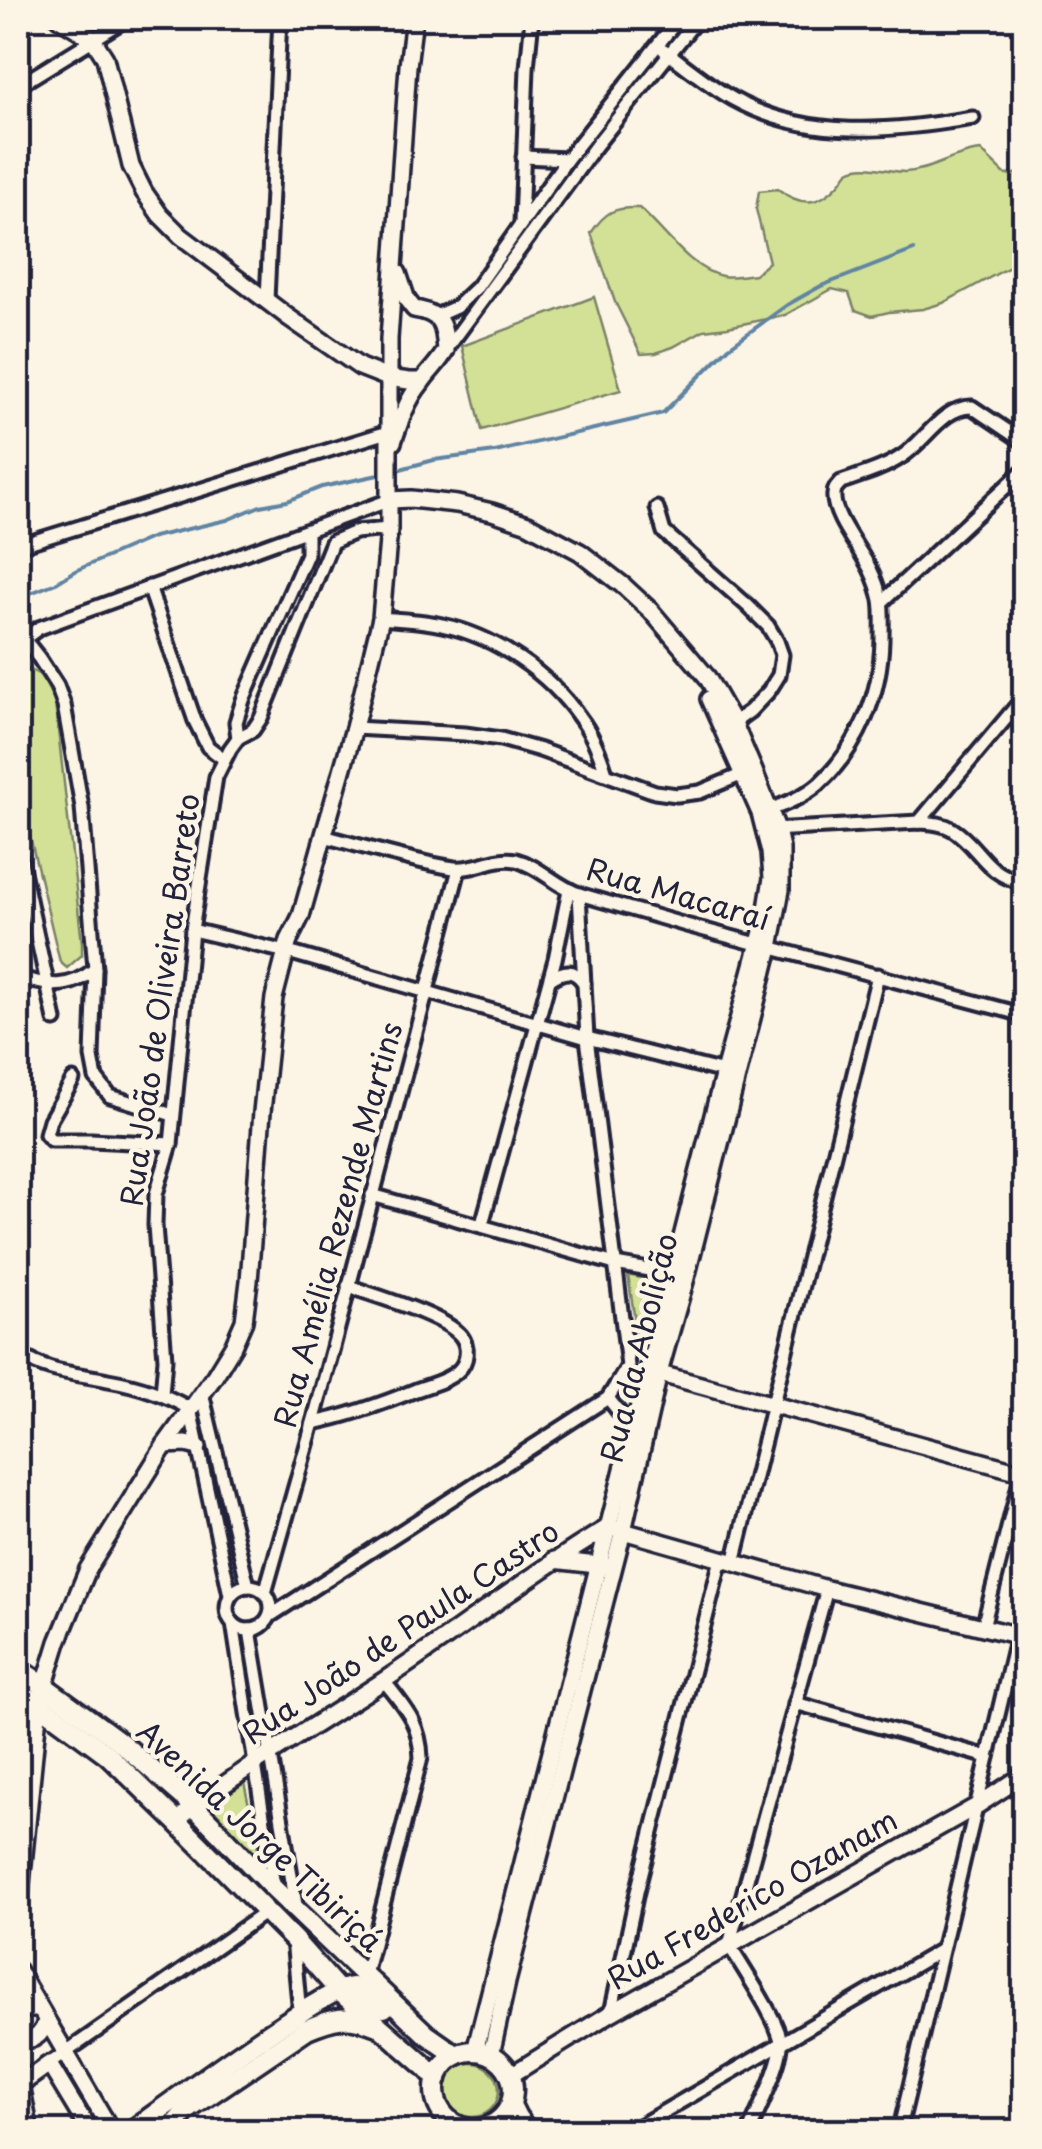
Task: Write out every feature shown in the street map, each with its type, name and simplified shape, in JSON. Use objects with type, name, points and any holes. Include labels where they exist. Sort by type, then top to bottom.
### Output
[{"type":"main road","points":[[59,18],[93,38],[105,58],[130,166],[160,215],[181,236],[316,338],[360,366],[388,378],[422,380]]},
{"type":"main road","points":[[18,1914],[39,1704],[58,1642],[88,1569],[165,1445],[233,1346],[244,1321],[276,986],[290,953],[381,618],[389,529],[390,321],[414,18]]},
{"type":"main road","points":[[395,260],[404,292],[414,309]]},
{"type":"main road","points":[[390,321],[414,309],[436,316],[444,328],[446,350],[406,405],[390,453]]},
{"type":"main road","name":"Rua da Abolição","points":[[390,493],[457,504],[528,524],[557,538],[625,587],[707,676],[781,849],[781,890],[672,1274],[654,1372],[507,1982],[474,2054]]},
{"type":"main road","name":"Rua da Abolição","points":[[729,726],[743,774],[765,812]]},
{"type":"main road","name":"Rua da Abolição","points":[[616,1529],[634,1431],[686,1278],[730,1074]]},
{"type":"main road","points":[[654,1372],[1024,1470]]},
{"type":"main road","points":[[165,1445],[198,1447]]},
{"type":"main road","points":[[616,1529],[826,1588],[1021,1636]]},
{"type":"main road","name":"Rua João de Paula Castro","points":[[176,1821],[554,1560],[616,1529]]},
{"type":"main road","points":[[554,1560],[606,1566]]},
{"type":"main road","name":"Avenida Jorge Tibiriçá","points":[[18,1668],[119,1742],[194,1806],[275,1890],[426,2034],[474,2054]]},
{"type":"main road","name":"Avenida Jorge Tibiriçá","points":[[18,1691],[108,1756],[293,1939],[338,1991],[437,2079]]},
{"type":"main road","name":"Rua Frederico Ozanam","points":[[511,2075],[610,2013],[1024,1775]]},
{"type":"main road","points":[[18,1972],[112,2132]]},
{"type":"main road","points":[[130,2132],[338,1991],[354,1987],[363,1991],[400,2021],[426,2034]]},
{"type":"main road","points":[[18,2012],[24,2009],[43,2015]]},
{"type":"main road","points":[[18,2038],[36,2038],[41,2033],[43,2015]]},
{"type":"main road","points":[[168,2132],[186,2111],[211,2092],[306,2029],[341,2018],[383,2028]]},
{"type":"main road","points":[[474,2054],[502,2062],[511,2075],[511,2105],[496,2124],[486,2130],[447,2125],[437,2102],[437,2079],[448,2061],[474,2054]]},
{"type":"main road","points":[[30,2132],[21,2104],[19,2077],[49,2064],[90,2132]]},
{"type":"main road","points":[[511,2105],[528,2132]]},
{"type":"street","points":[[18,86],[128,18]]},
{"type":"street","points":[[267,300],[280,18]]},
{"type":"street","points":[[522,223],[532,18]]},
{"type":"street","points":[[436,316],[456,307],[477,288],[568,160],[679,18]]},
{"type":"street","points":[[446,350],[598,144],[698,18]]},
{"type":"street","points":[[658,46],[736,101],[812,127],[894,130],[973,118]]},
{"type":"street","points":[[523,157],[568,160]]},
{"type":"street","points":[[765,812],[802,796],[820,783],[847,751],[859,734],[874,697],[882,661],[882,602],[872,573],[837,511],[837,486],[902,457],[954,410],[963,407],[972,407],[1024,442]]},
{"type":"street","points":[[18,546],[388,432]]},
{"type":"street","points":[[882,602],[1024,470]]},
{"type":"street","points":[[173,1115],[110,1096],[96,1078],[92,1057],[95,969],[82,806],[57,686],[40,658],[21,643],[39,628],[339,520],[390,493]]},
{"type":"street","points":[[657,508],[664,532],[768,626],[782,654],[770,691],[729,726]]},
{"type":"street","name":"Rua João de Oliveira Barreto","points":[[162,1394],[164,1359],[156,1194],[172,1144],[192,930],[216,776],[238,738],[253,730],[261,718],[339,520]]},
{"type":"street","points":[[332,542],[356,532],[389,529]]},
{"type":"street","name":"Rua João de Oliveira Barreto","points":[[238,738],[236,722],[244,700],[307,554],[306,532]]},
{"type":"street","points":[[149,587],[195,721],[208,747],[224,759]]},
{"type":"street","points":[[381,618],[446,625],[504,649],[534,670],[580,717],[597,745],[606,773]]},
{"type":"street","points":[[920,822],[1024,697]]},
{"type":"street","points":[[354,728],[465,734],[501,740],[540,750],[655,792],[700,792],[743,774]]},
{"type":"street","points":[[771,830],[939,824],[953,830],[994,871],[1024,883]]},
{"type":"street","name":"Rua Macaraí","points":[[323,836],[459,869],[500,859],[513,860],[574,892],[1024,1016]]},
{"type":"street","points":[[18,848],[55,1020]]},
{"type":"street","name":"Rua Amélia Rezende Martins","points":[[265,1592],[459,869]]},
{"type":"street","points":[[482,1224],[574,892]]},
{"type":"street","points":[[233,1623],[250,1630],[262,1626],[270,1616],[608,1398],[628,1366],[587,1038],[574,892]]},
{"type":"street","points":[[192,930],[290,953],[536,1024],[730,1074]]},
{"type":"street","points":[[18,977],[48,986],[72,983],[95,969]]},
{"type":"street","points":[[549,980],[570,971],[584,983]]},
{"type":"street","points":[[610,2013],[638,1892],[772,1404],[878,976]]},
{"type":"street","points":[[74,1080],[50,1120],[46,1134],[51,1140],[172,1144]]},
{"type":"street","points":[[372,1194],[615,1264],[672,1274]]},
{"type":"street","points":[[312,1423],[366,1410],[442,1380],[460,1370],[466,1361],[467,1348],[460,1334],[436,1319],[348,1286]]},
{"type":"street","points":[[18,1352],[34,1364],[52,1370],[113,1380],[162,1394],[190,1409],[230,1595],[227,1612],[233,1623],[275,1890]]},
{"type":"street","points":[[202,1394],[248,1586]]},
{"type":"street","points":[[608,1398],[634,1431]]},
{"type":"street","points":[[983,1627],[1024,1470]]},
{"type":"street","points":[[230,1595],[254,1586],[265,1592],[271,1604],[270,1616]]},
{"type":"street","points":[[750,2132],[777,2064],[781,2041],[729,1945],[826,1588]]},
{"type":"street","points":[[250,1630],[297,1910]]},
{"type":"street","points":[[899,2132],[974,1807],[1021,1636]]},
{"type":"street","points":[[366,1975],[421,1758],[418,1730],[384,1681]]},
{"type":"street","points":[[795,1704],[988,1757]]},
{"type":"street","points":[[49,2064],[266,1912]]},
{"type":"street","points":[[293,1939],[300,2014]]},
{"type":"street","points":[[628,2132],[941,1950]]},
{"type":"green space","points":[[981,151],[1006,175],[1024,173],[1024,259],[943,303],[923,309],[872,316],[855,310],[849,293],[832,289],[785,315],[704,330],[673,347],[641,354],[615,302],[591,233],[611,212],[639,208],[699,266],[726,277],[755,274],[769,262],[756,209],[759,191],[778,189],[794,199],[810,202],[824,197],[855,168],[915,171]]},
{"type":"green space","points":[[594,297],[621,390],[482,430],[462,346]]},
{"type":"green space","points":[[29,669],[42,676],[55,703],[82,943],[82,955],[67,968],[60,962],[18,786],[18,679]]},
{"type":"green space","points":[[628,1275],[669,1284],[642,1367]]},
{"type":"green space","points":[[244,1782],[262,1866],[203,1805]]},
{"type":"green space","points":[[472,2063],[491,2071],[499,2090],[491,2109],[472,2117],[453,2109],[445,2090],[453,2071]]},
{"type":"waterway","points":[[393,471],[663,413],[729,347],[787,305],[821,286],[914,250]]},
{"type":"waterway","points":[[18,598],[153,537],[227,520],[322,487],[383,474]]}]
